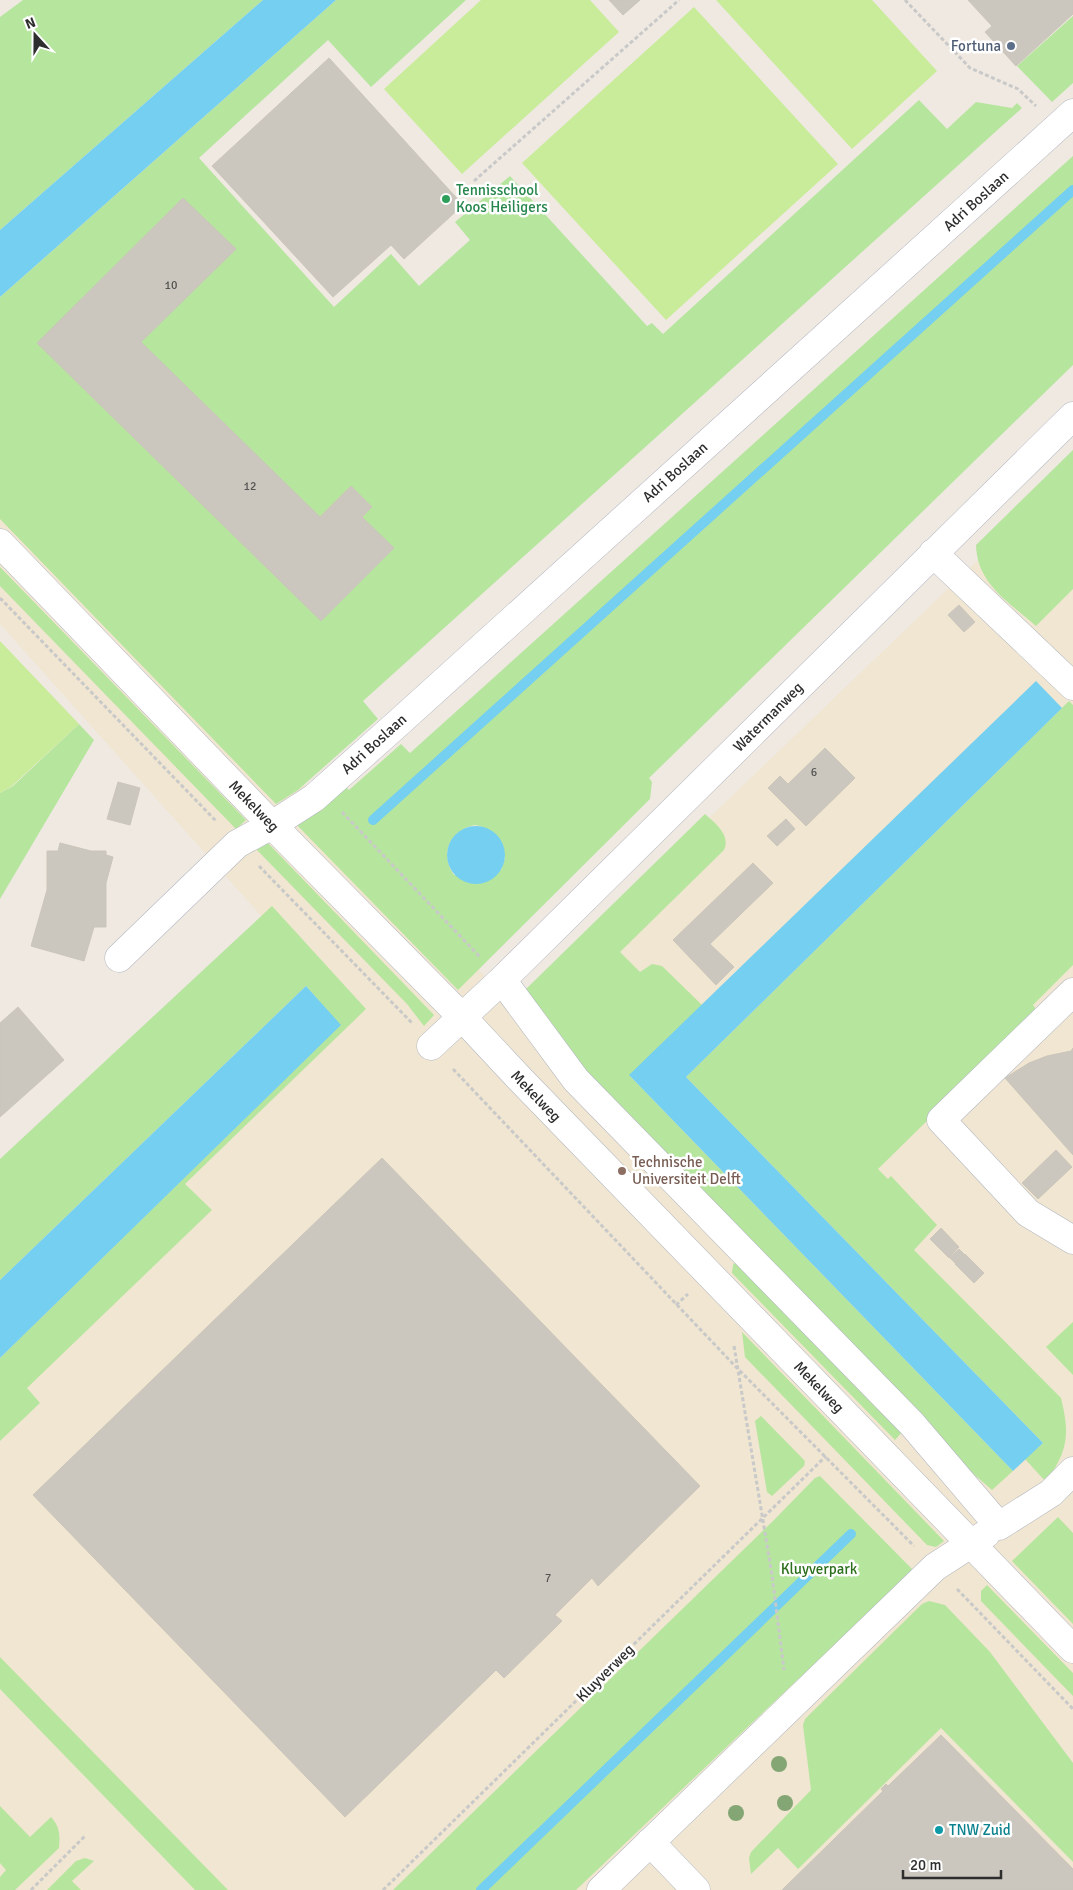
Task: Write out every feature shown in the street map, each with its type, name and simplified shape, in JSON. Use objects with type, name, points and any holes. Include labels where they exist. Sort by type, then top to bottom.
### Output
[{"type":"street","name":"Adri Boslaan","points":[[119,958],[237,844],[272,825],[321,791],[1065,120]]},
{"type":"street","name":"Watermanweg","points":[[431,1046],[502,980],[1073,416]]},
{"type":"street","name":"Mekelweg","points":[[0,543],[272,825],[462,1017],[526,1086],[1073,1649]]},
{"type":"street","points":[[933,553],[1073,686]]},
{"type":"street","points":[[502,980],[576,1080],[912,1424],[999,1526]]},
{"type":"street","points":[[1073,992],[941,1120],[1028,1214],[1073,1240]]},
{"type":"street","points":[[601,1890],[935,1567],[1051,1493],[1073,1471]]},
{"type":"street","points":[[650,1842],[696,1890]]},
{"type":"path","points":[[474,181],[679,0]]},
{"type":"path","points":[[905,0],[970,68],[1018,88],[1065,120]]},
{"type":"path","points":[[321,791],[502,980]]},
{"type":"path","points":[[431,1046],[736,1368],[772,1575],[780,1634]]},
{"type":"path","name":"Kluyverweg","points":[[384,1890],[826,1456],[736,1368]]},
{"type":"path","points":[[31,1890],[85,1836]]},
{"type":"shaded area","name":"Technische Universiteit Delft","points":[[0,461],[513,1006],[1073,469],[1073,1890],[0,1890],[0,1335],[341,1005],[0,624]]},
{"type":"green space","points":[[23,0],[263,0],[0,230],[0,17]]},
{"type":"green space","points":[[336,0],[466,0],[371,87],[328,40],[199,158],[334,307],[391,254],[419,286],[470,240],[455,222],[510,176],[647,326],[652,323],[663,334],[919,100],[947,129],[976,102],[1012,108],[1017,103],[1022,108],[363,701],[378,719],[298,790],[276,804],[0,519],[0,297]]},
{"type":"green space","points":[[481,0],[590,0],[619,32],[462,174],[384,89]]},
{"type":"green space","points":[[716,0],[872,0],[937,71],[852,149]]},
{"type":"green space","points":[[694,7],[838,164],[666,320],[522,163]]},
{"type":"green space","points":[[1073,16],[1073,83],[1052,102],[1017,66]]},
{"type":"green space","points":[[1073,156],[1073,365],[649,778],[652,782],[650,799],[458,990],[293,821],[343,784],[349,790],[401,744],[410,753]],"holes":[[[475,825],[483,827],[503,845],[505,858],[501,870],[454,875],[447,859],[447,851],[453,837],[466,828]]]},
{"type":"green space","points":[[1073,450],[1073,589],[1036,626],[1005,600],[988,581],[978,559],[976,545]]},
{"type":"green space","points":[[0,567],[246,820],[236,829],[0,586]]},
{"type":"green space","points":[[0,641],[79,724],[12,786],[0,793]]},
{"type":"green space","points":[[1069,701],[1073,705],[1073,965],[1033,1005],[1038,1012],[878,1169],[888,1179],[891,1176],[937,1225],[914,1250],[1061,1398],[1066,1422],[1065,1442],[1059,1461],[1046,1482],[1025,1459],[1043,1443],[686,1077]]},
{"type":"green space","points":[[79,724],[94,740],[0,899],[0,793],[13,786]]},
{"type":"green space","points":[[705,814],[724,834],[726,845],[724,850],[620,952],[640,972],[652,964],[662,966],[702,1005],[630,1076],[1013,1471],[992,1490],[969,1470],[588,1077],[525,990]]},
{"type":"green space","points":[[265,840],[434,1015],[424,1026],[407,1004],[256,849]]},
{"type":"green space","points":[[272,906],[366,1009],[185,1184],[212,1210],[27,1388],[40,1403],[0,1441],[0,1358],[340,1025],[306,986],[0,1280],[0,1159]]},
{"type":"green space","points":[[738,1259],[903,1431],[895,1440],[732,1273],[733,1265]]},
{"type":"green space","points":[[1073,1322],[1073,1375],[1046,1347]]},
{"type":"green space","points":[[742,1332],[944,1541],[936,1547],[927,1545],[745,1357]]},
{"type":"green space","points":[[761,1416],[805,1461],[804,1466],[772,1496],[767,1492],[755,1421]]},
{"type":"green space","name":"Kluyverpark","points":[[820,1476],[913,1570],[576,1890],[393,1890],[815,1478]]},
{"type":"green space","points":[[1058,1517],[1073,1533],[1073,1624],[1012,1561]]},
{"type":"green space","points":[[987,1585],[1073,1673],[1073,1696],[981,1601],[981,1591]]},
{"type":"green space","points":[[929,1601],[945,1605],[990,1652],[1073,1763],[1073,1862],[941,1728],[798,1869],[778,1848],[751,1874],[749,1858],[751,1852],[811,1790],[803,1725],[805,1719],[922,1604]]},
{"type":"green space","points":[[0,1657],[228,1890],[195,1890],[0,1689]]},
{"type":"green space","points":[[0,1806],[30,1837],[51,1817],[59,1831],[59,1848],[15,1890],[0,1890],[0,1877],[6,1870],[0,1863]]},
{"type":"green space","points":[[85,1858],[94,1861],[72,1881],[81,1890],[47,1890],[76,1861]]},
{"type":"water","points":[[263,0],[336,0],[0,297],[0,230]]},
{"type":"water","points":[[1036,681],[1062,708],[686,1077],[1043,1443],[1013,1471],[629,1075]]},
{"type":"water","points":[[470,826],[482,826],[497,834],[505,849],[505,861],[497,876],[482,884],[470,884],[455,876],[447,861],[447,849],[455,834]]},
{"type":"water","points":[[306,986],[341,1025],[0,1358],[0,1280]]},
{"type":"building","points":[[609,0],[640,0],[623,15]]},
{"type":"building","points":[[968,0],[1073,0],[1073,14],[1016,66],[985,32],[992,26]]},
{"type":"building","points":[[329,58],[463,205],[404,259],[391,245],[333,297],[212,166]]},
{"type":"building","points":[[183,198],[236,249],[141,342],[320,517],[351,486],[372,507],[362,517],[394,548],[321,621],[37,343]]},
{"type":"building","points":[[959,605],[975,622],[964,632],[948,615]]},
{"type":"building","points":[[825,748],[855,778],[806,826],[768,788],[780,776],[788,784]]},
{"type":"building","points":[[118,782],[140,788],[130,825],[107,819]]},
{"type":"building","points":[[786,819],[795,829],[777,846],[767,836]]},
{"type":"building","points":[[60,843],[91,851],[106,851],[106,855],[113,857],[106,883],[106,927],[94,927],[84,961],[31,946],[47,890],[47,851],[58,851]]},
{"type":"building","points":[[753,863],[773,883],[710,944],[734,967],[716,985],[673,940]]},
{"type":"building","points":[[18,1007],[64,1060],[0,1117],[0,1023]]},
{"type":"building","points":[[1073,1048],[1073,1155],[1005,1078],[1029,1063],[1047,1056],[1071,1051]]},
{"type":"building","points":[[1056,1150],[1072,1167],[1038,1199],[1022,1183]]},
{"type":"building","points":[[382,1158],[700,1486],[598,1586],[592,1578],[555,1615],[562,1621],[504,1678],[496,1670],[345,1817],[33,1495]]},
{"type":"building","points":[[941,1228],[959,1247],[949,1258],[930,1239]]},
{"type":"building","points":[[959,1249],[964,1254],[955,1263],[950,1258]]},
{"type":"building","points":[[965,1254],[984,1273],[974,1283],[955,1264]]},
{"type":"building","name":"TNW Zuid","points":[[941,1735],[1073,1869],[1073,1890],[782,1890],[883,1791],[881,1789],[886,1784],[888,1786]]},
{"type":"waterway","points":[[373,820],[1073,190]]},
{"type":"waterway","points":[[481,1890],[851,1534]]},
{"type":"place","name":"Fortuna","points":[[1011,46]]},
{"type":"place","name":"Tennisschool Koos Heiligers","points":[[446,199]]},
{"type":"place","name":"Technische Universiteit Delft","points":[[622,1171]]},
{"type":"place","name":"TNW Zuid","points":[[939,1830]]}]
